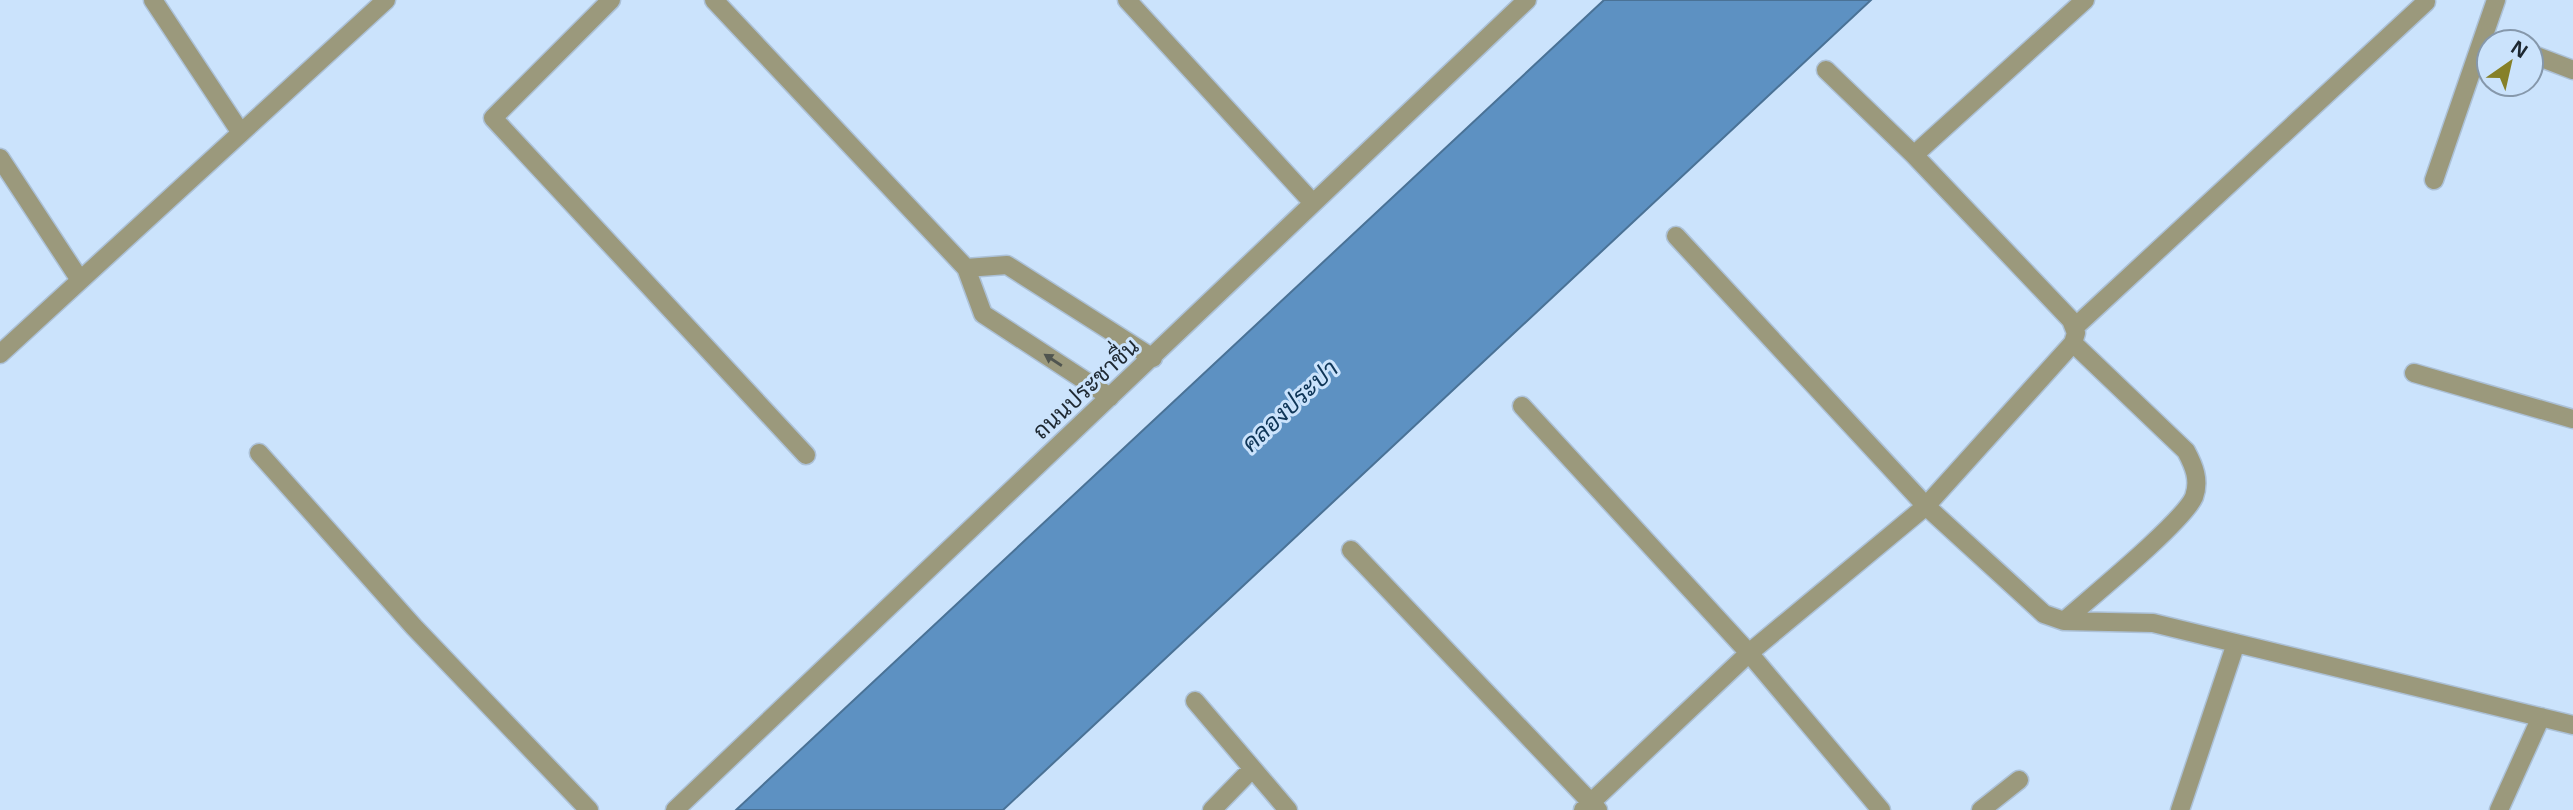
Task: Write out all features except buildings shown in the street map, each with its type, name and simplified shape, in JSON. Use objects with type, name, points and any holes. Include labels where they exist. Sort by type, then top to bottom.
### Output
[{"type":"street","points":[[153,0],[241,133]]},
{"type":"street","points":[[0,354],[386,0]]},
{"type":"street","points":[[611,0],[493,118],[806,455]]},
{"type":"street","points":[[714,0],[966,268],[983,314],[1110,397]]},
{"type":"street","points":[[1127,0],[1313,203]]},
{"type":"street","name":"ถนนประชาชื่น","points":[[675,810],[1527,0]]},
{"type":"street","points":[[1914,155],[2085,0]]},
{"type":"street","points":[[2492,28],[2496,0]]},
{"type":"street","points":[[1351,550],[1591,808],[1749,653],[1926,506],[2074,335],[2426,2]]},
{"type":"street","points":[[2545,59],[2573,69]]},
{"type":"street","points":[[1826,69],[1914,155],[2074,335],[2186,451],[2197,472],[2193,498],[2175,521],[2064,621]]},
{"type":"street","points":[[2434,180],[2475,77]]},
{"type":"street","points":[[0,158],[80,280]]},
{"type":"street","points":[[1676,236],[1926,506],[2044,614],[2064,621],[2153,623],[2573,725]]},
{"type":"street","points":[[966,268],[1007,265],[1153,358]]},
{"type":"street","points":[[2414,373],[2573,419]]},
{"type":"street","points":[[1522,406],[1749,653],[1881,810]]},
{"type":"street","points":[[259,453],[414,627],[589,810]]},
{"type":"street","points":[[2180,810],[2236,643]]},
{"type":"street","points":[[1195,701],[1251,770],[1288,810]]},
{"type":"street","points":[[2499,810],[2541,717]]},
{"type":"street","points":[[1212,810],[1251,770]]},
{"type":"street","points":[[1981,810],[2019,780]]},
{"type":"water","name":"คลองประปา","points":[[1604,0],[1871,0],[1003,810],[736,810]]}]
